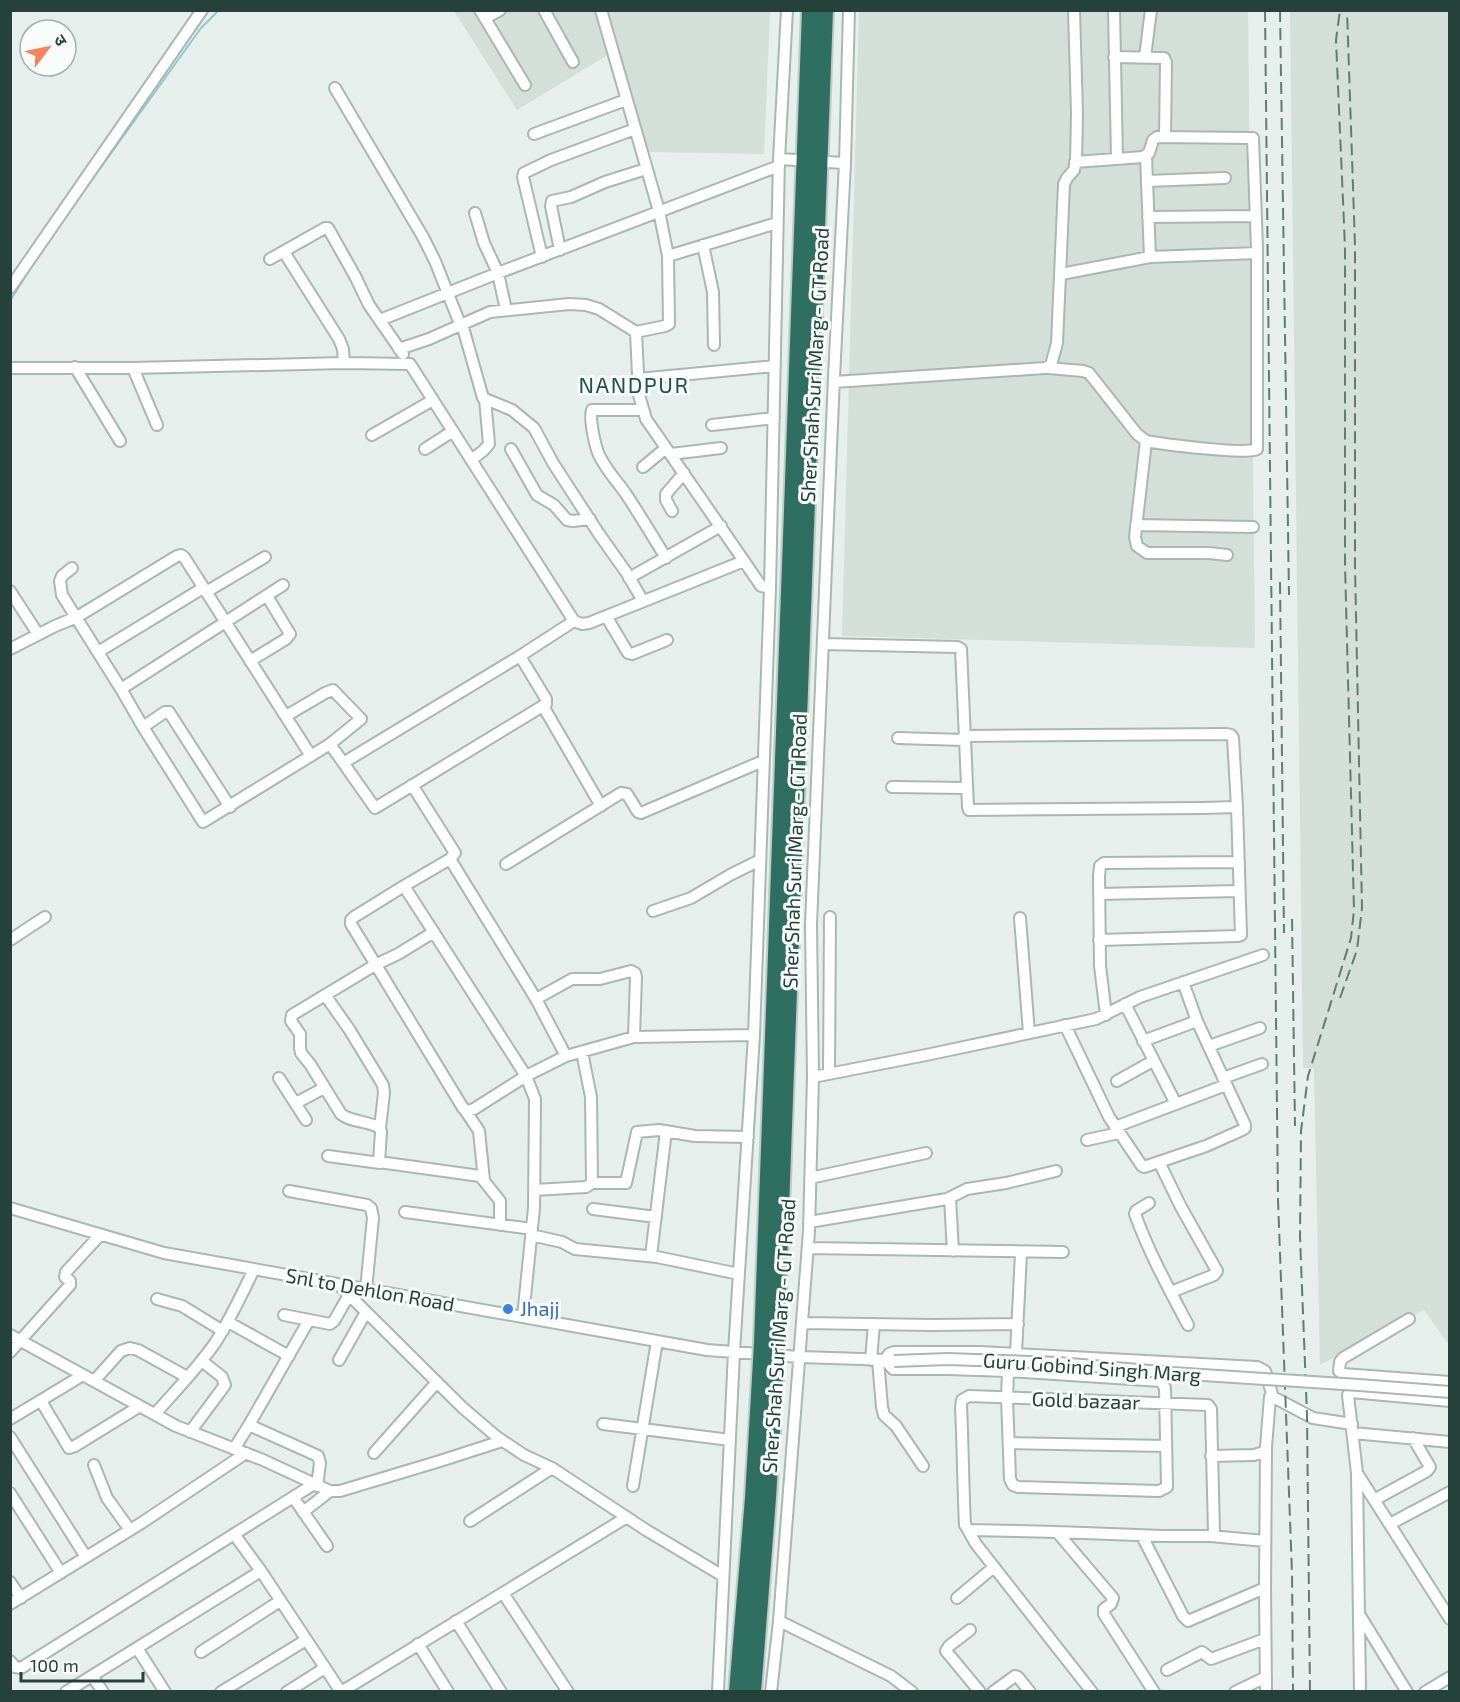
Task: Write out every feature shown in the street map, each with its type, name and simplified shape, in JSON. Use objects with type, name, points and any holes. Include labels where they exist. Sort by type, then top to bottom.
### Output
[{"type":"highway","name":"Sher Shah Suri Marg - GT Road","points":[[769,1343],[810,10]]},
{"type":"highway","name":"Sher Shah Suri Marg - GT Road","points":[[753,1692],[767,1510],[767,1379],[825,10]]},
{"type":"highway","name":"Sher Shah Suri Marg - GT Road","points":[[737,1692],[753,1498],[767,1379]]},
{"type":"street","points":[[10,288],[201,10]]},
{"type":"street","points":[[500,10],[483,14],[525,84]]},
{"type":"street","points":[[544,10],[573,62]]},
{"type":"street","points":[[399,349],[429,339],[490,312],[506,310],[569,304],[591,306],[603,310],[636,332],[665,326],[669,323],[668,256],[659,212],[600,10]]},
{"type":"street","name":"Sher Shah Suri Marg - GT Road","points":[[718,1692],[734,1353],[754,1035],[764,761],[773,653],[770,588],[777,223],[787,10]]},
{"type":"street","name":"Sher Shah Suri Marg - GT Road","points":[[771,1692],[779,1621],[808,1248],[813,1077],[811,924],[817,655],[823,644],[845,163],[849,10]]},
{"type":"street","points":[[1048,368],[1053,362],[1057,343],[1065,184],[1076,162],[1074,10]]},
{"type":"street","points":[[1113,10],[1117,159]]},
{"type":"street","points":[[1145,57],[1152,10]]},
{"type":"street","points":[[1114,57],[1163,57],[1166,62],[1165,136]]},
{"type":"street","points":[[335,88],[423,237],[461,324],[485,399],[489,444],[483,452],[471,460]]},
{"type":"street","points":[[534,134],[626,100]]},
{"type":"street","points":[[542,257],[529,206],[524,173],[551,159],[635,129]]},
{"type":"street","points":[[834,382],[1048,368],[1083,371],[1089,373],[1137,434],[1146,441],[1217,449],[1250,451],[1257,449],[1257,253],[1253,138],[1165,136],[1154,138],[1146,156],[1150,257]]},
{"type":"street","points":[[1076,162],[1146,156]]},
{"type":"street","points":[[380,320],[659,212],[779,162],[796,160]]},
{"type":"street","points":[[826,162],[845,163]]},
{"type":"street","points":[[560,250],[551,206],[553,201],[571,197],[605,182],[646,169]]},
{"type":"street","points":[[1147,181],[1225,178]]},
{"type":"street","points":[[475,213],[484,243],[498,273],[506,310]]},
{"type":"street","points":[[1148,217],[1256,216]]},
{"type":"street","points":[[668,256],[777,223]]},
{"type":"street","points":[[270,259],[328,228],[369,305],[410,364],[574,621],[582,624],[589,623],[744,561]]},
{"type":"street","points":[[703,245],[713,292],[714,345]]},
{"type":"street","points":[[284,252],[339,339],[343,349],[344,363]]},
{"type":"street","points":[[1061,274],[1150,257],[1257,253]]},
{"type":"street","points":[[636,332],[638,379],[643,410],[650,424],[760,584],[765,588],[770,588]]},
{"type":"street","points":[[10,368],[410,364]]},
{"type":"street","points":[[638,379],[775,366]]},
{"type":"street","points":[[75,367],[120,441]]},
{"type":"street","points":[[133,368],[157,425]]},
{"type":"street","points":[[485,399],[512,410],[534,428],[546,452],[644,601]]},
{"type":"street","points":[[372,435],[433,400]]},
{"type":"street","points":[[643,410],[592,410],[594,439],[599,456],[666,558]]},
{"type":"street","points":[[712,425],[774,418]]},
{"type":"street","points":[[425,449],[453,431]]},
{"type":"street","points":[[1146,441],[1135,543],[1147,553],[1227,555]]},
{"type":"street","points":[[643,467],[669,451],[721,448]]},
{"type":"street","points":[[512,449],[537,495],[554,506],[567,520],[590,519]]},
{"type":"street","points":[[672,511],[666,500],[666,494],[684,473]]},
{"type":"street","points":[[1136,525],[1252,526]]},
{"type":"street","points":[[629,578],[721,526]]},
{"type":"street","points":[[10,649],[77,617],[179,555],[184,557],[311,756]]},
{"type":"street","points":[[98,652],[265,557]]},
{"type":"street","points":[[72,568],[62,576],[59,585],[65,600],[201,821],[207,821],[330,744],[362,719],[335,691],[328,691],[286,716]]},
{"type":"street","points":[[121,689],[283,585]]},
{"type":"street","points":[[10,591],[38,634]]},
{"type":"street","points":[[250,661],[290,634],[267,596]]},
{"type":"street","points":[[606,616],[628,653],[632,654],[667,640]]},
{"type":"street","points":[[343,763],[574,621]]},
{"type":"street","points":[[823,644],[960,648],[969,810],[1237,807]]},
{"type":"street","points":[[330,744],[375,807],[547,703],[520,656]]},
{"type":"street","points":[[543,706],[601,806]]},
{"type":"street","points":[[143,727],[165,712],[169,712],[230,807]]},
{"type":"street","points":[[898,738],[1229,734],[1233,738],[1239,862],[1241,932],[1239,936],[1099,940]]},
{"type":"street","points":[[506,864],[624,792],[638,812],[643,812],[764,761]]},
{"type":"street","points":[[412,785],[455,854],[351,920],[352,927],[479,1131],[485,1182]]},
{"type":"street","points":[[892,787],[966,788]]},
{"type":"street","points":[[450,859],[536,999],[566,1056]]},
{"type":"street","points":[[653,911],[691,898],[760,860]]},
{"type":"street","points":[[1106,1015],[1099,940],[1099,870],[1103,864],[1239,862]]},
{"type":"street","points":[[404,886],[526,1076],[535,1099],[534,1190],[523,1317]]},
{"type":"street","points":[[1099,894],[1239,891]]},
{"type":"street","points":[[10,940],[45,917]]},
{"type":"street","points":[[829,1074],[830,917]]},
{"type":"street","points":[[1020,918],[1029,1033]]},
{"type":"street","points":[[380,1128],[344,1117],[301,1053],[300,1034],[291,1017],[434,932]]},
{"type":"street","points":[[813,1077],[1096,1019],[1140,997],[1263,955]]},
{"type":"street","points":[[536,999],[572,979],[600,979],[632,971],[636,978],[634,1037]]},
{"type":"street","points":[[1065,1025],[1106,1111],[1142,1166],[1206,1146],[1245,1128],[1197,1021],[1183,982]]},
{"type":"street","points":[[325,995],[383,1085],[378,1159],[380,1163]]},
{"type":"street","points":[[1125,1004],[1176,1104]]},
{"type":"street","points":[[1143,1041],[1197,1021]]},
{"type":"street","points":[[1209,1046],[1260,1028]]},
{"type":"street","points":[[465,1110],[474,1109],[526,1076],[566,1056],[634,1037],[754,1035]]},
{"type":"street","points":[[582,1052],[591,1097],[592,1184]]},
{"type":"street","points":[[1117,1082],[1153,1061]]},
{"type":"street","points":[[1087,1140],[1117,1130],[1262,1064]]},
{"type":"street","points":[[279,1077],[306,1120]]},
{"type":"street","points":[[296,1104],[324,1088]]},
{"type":"street","points":[[534,1190],[626,1183],[637,1132],[659,1130],[695,1136],[748,1137]]},
{"type":"street","points":[[651,1256],[666,1131]]},
{"type":"street","points":[[810,1178],[926,1154]]},
{"type":"street","points":[[328,1156],[478,1175],[501,1203],[500,1225]]},
{"type":"street","points":[[1159,1162],[1192,1228],[1217,1271],[1214,1275],[1171,1292]]},
{"type":"street","points":[[809,1222],[950,1198],[967,1189],[1006,1183],[1056,1171]]},
{"type":"street","points":[[289,1191],[367,1205],[370,1208],[373,1218],[366,1289]]},
{"type":"street","points":[[950,1198],[953,1251]]},
{"type":"street","points":[[1149,1203],[1135,1214],[1144,1239],[1188,1325]]},
{"type":"street","name":"Snl to Dehlon Road","points":[[10,1209],[164,1253],[734,1353]]},
{"type":"street","points":[[592,1209],[656,1217]]},
{"type":"street","points":[[405,1212],[500,1225],[558,1240],[575,1249],[651,1256],[739,1274]]},
{"type":"street","points":[[10,1352],[16,1338],[70,1285],[70,1281],[65,1277],[66,1272],[99,1235]]},
{"type":"street","points":[[808,1248],[1063,1252]]},
{"type":"street","points":[[1016,1353],[1021,1253]]},
{"type":"street","points":[[155,1414],[202,1360],[225,1327],[254,1269]]},
{"type":"street","points":[[339,1285],[437,1382],[502,1441],[524,1455],[552,1468],[723,1576]]},
{"type":"street","points":[[284,1315],[332,1323],[349,1295]]},
{"type":"street","points":[[157,1299],[182,1306],[289,1356]]},
{"type":"street","points":[[339,1360],[366,1312]]},
{"type":"street","points":[[1409,1319],[1343,1358],[1339,1371],[1343,1374],[1449,1382]]},
{"type":"street","points":[[234,1449],[309,1320]]},
{"type":"street","points":[[802,1323],[1018,1324]]},
{"type":"street","points":[[874,1324],[882,1360],[882,1411],[896,1426],[923,1466]]},
{"type":"street","points":[[16,1338],[190,1432],[263,1460],[330,1491],[340,1491],[502,1441]]},
{"type":"street","points":[[633,1486],[657,1341]]},
{"type":"street","points":[[94,1381],[121,1351],[130,1348],[138,1350],[187,1377]]},
{"type":"street","points":[[882,1360],[894,1352],[1016,1353],[1190,1365],[1257,1367],[1264,1371],[1273,1397],[1313,1418],[1352,1428],[1449,1442]]},
{"type":"street","name":"Guru Gobind Singh Marg","points":[[734,1353],[882,1360],[948,1359],[1059,1363],[1449,1392]]},
{"type":"street","points":[[190,1432],[225,1385],[222,1377],[202,1360]]},
{"type":"street","points":[[882,1360],[893,1369],[1008,1371],[1158,1380],[1165,1385],[1167,1485],[1165,1490],[1016,1486],[1012,1484],[1007,1398],[1008,1371]]},
{"type":"street","points":[[10,1419],[83,1375]]},
{"type":"street","points":[[374,1453],[437,1382]]},
{"type":"street","points":[[1360,1692],[1357,1473],[1348,1395],[1351,1392],[1449,1401]]},
{"type":"street","name":"Gold bazaar","points":[[968,1530],[965,1526],[963,1493],[962,1402],[969,1396],[1207,1405],[1210,1409],[1211,1456]]},
{"type":"street","points":[[1266,1692],[1266,1449],[1268,1399],[1273,1397]]},
{"type":"street","points":[[41,1401],[69,1448],[140,1406]]},
{"type":"street","points":[[603,1424],[730,1440]]},
{"type":"street","points":[[10,1661],[15,1667],[21,1668],[315,1485],[320,1463],[318,1456],[249,1425]]},
{"type":"street","points":[[10,1437],[86,1557]]},
{"type":"street","points":[[1374,1500],[1427,1471],[1430,1467],[1413,1438]]},
{"type":"street","points":[[1009,1443],[1166,1446]]},
{"type":"street","points":[[1210,1536],[1214,1531],[1211,1456],[1254,1455],[1266,1449]]},
{"type":"street","points":[[10,1604],[130,1530],[246,1454]]},
{"type":"street","points":[[93,1465],[107,1497],[130,1530]]},
{"type":"street","points":[[470,1521],[552,1468]]},
{"type":"street","points":[[1357,1473],[1449,1619]]},
{"type":"street","points":[[303,1512],[330,1491]]},
{"type":"street","points":[[1390,1524],[1449,1492]]},
{"type":"street","points":[[10,1493],[61,1573]]},
{"type":"street","points":[[293,1497],[327,1546]]},
{"type":"street","points":[[234,1534],[341,1692],[627,1517]]},
{"type":"street","points":[[968,1530],[1210,1536],[1265,1541]]},
{"type":"street","points":[[968,1530],[976,1544],[1092,1692]]},
{"type":"street","points":[[1057,1532],[1113,1598],[1111,1604],[1104,1609],[1104,1614],[1154,1692]]},
{"type":"street","points":[[1142,1536],[1183,1616],[1188,1621],[1265,1588]]},
{"type":"street","points":[[957,1598],[994,1567]]},
{"type":"street","points":[[66,1692],[261,1571]]},
{"type":"street","points":[[10,1582],[21,1598]]},
{"type":"street","points":[[503,1593],[568,1692]]},
{"type":"street","points":[[201,1652],[280,1600]]},
{"type":"street","points":[[1359,1613],[1407,1692]]},
{"type":"street","points":[[456,1621],[499,1691]]},
{"type":"street","points":[[779,1621],[891,1676],[912,1692]]},
{"type":"street","points":[[970,1630],[946,1651],[980,1692]]},
{"type":"street","points":[[1167,1670],[1202,1652],[1211,1659],[1266,1639]]},
{"type":"street","points":[[221,1692],[306,1640]]},
{"type":"street","points":[[418,1644],[448,1692]]},
{"type":"street","points":[[137,1648],[165,1692]]},
{"type":"street","points":[[287,1692],[325,1668]]},
{"type":"street","points":[[92,1676],[103,1692]]},
{"type":"street","points":[[993,1692],[1015,1676],[1030,1692]]},
{"type":"street","points":[[1235,1692],[1266,1677]]},
{"type":"street","points":[[1425,1692],[1449,1677]]},
{"type":"shaded area","points":[[454,11],[770,11],[764,154],[649,152],[616,50],[517,110]]},
{"type":"shaded area","points":[[859,11],[1248,11],[1255,648],[842,636]]},
{"type":"shaded area","points":[[1290,11],[1450,11],[1449,1345],[1424,1310],[1320,1365],[1314,1068],[1303,1068]]},
{"type":"waterway","points":[[58,227],[201,28],[219,10]]},
{"type":"waterway","points":[[10,301],[36,259]]},
{"type":"tunnel","points":[[778,654],[811,655]]},
{"type":"railway","points":[[1265,10],[1278,1200],[1292,1573],[1293,1692]]},
{"type":"railway","points":[[1280,10],[1289,595]]},
{"type":"railway","points":[[1310,1692],[1307,1415],[1300,1237],[1301,1131],[1308,1076],[1351,938],[1354,910],[1345,565],[1345,247],[1336,40],[1340,10]]},
{"type":"railway","points":[[1340,998],[1357,950],[1362,908],[1355,566],[1355,246],[1347,10]]},
{"type":"railway","points":[[1280,582],[1284,933]]},
{"type":"railway","points":[[1292,919],[1295,1126]]},
{"type":"place","name":"Jhajj","points":[[508,1309]]},
{"type":"district","name":"NANDPUR","points":[[634,385]]}]
